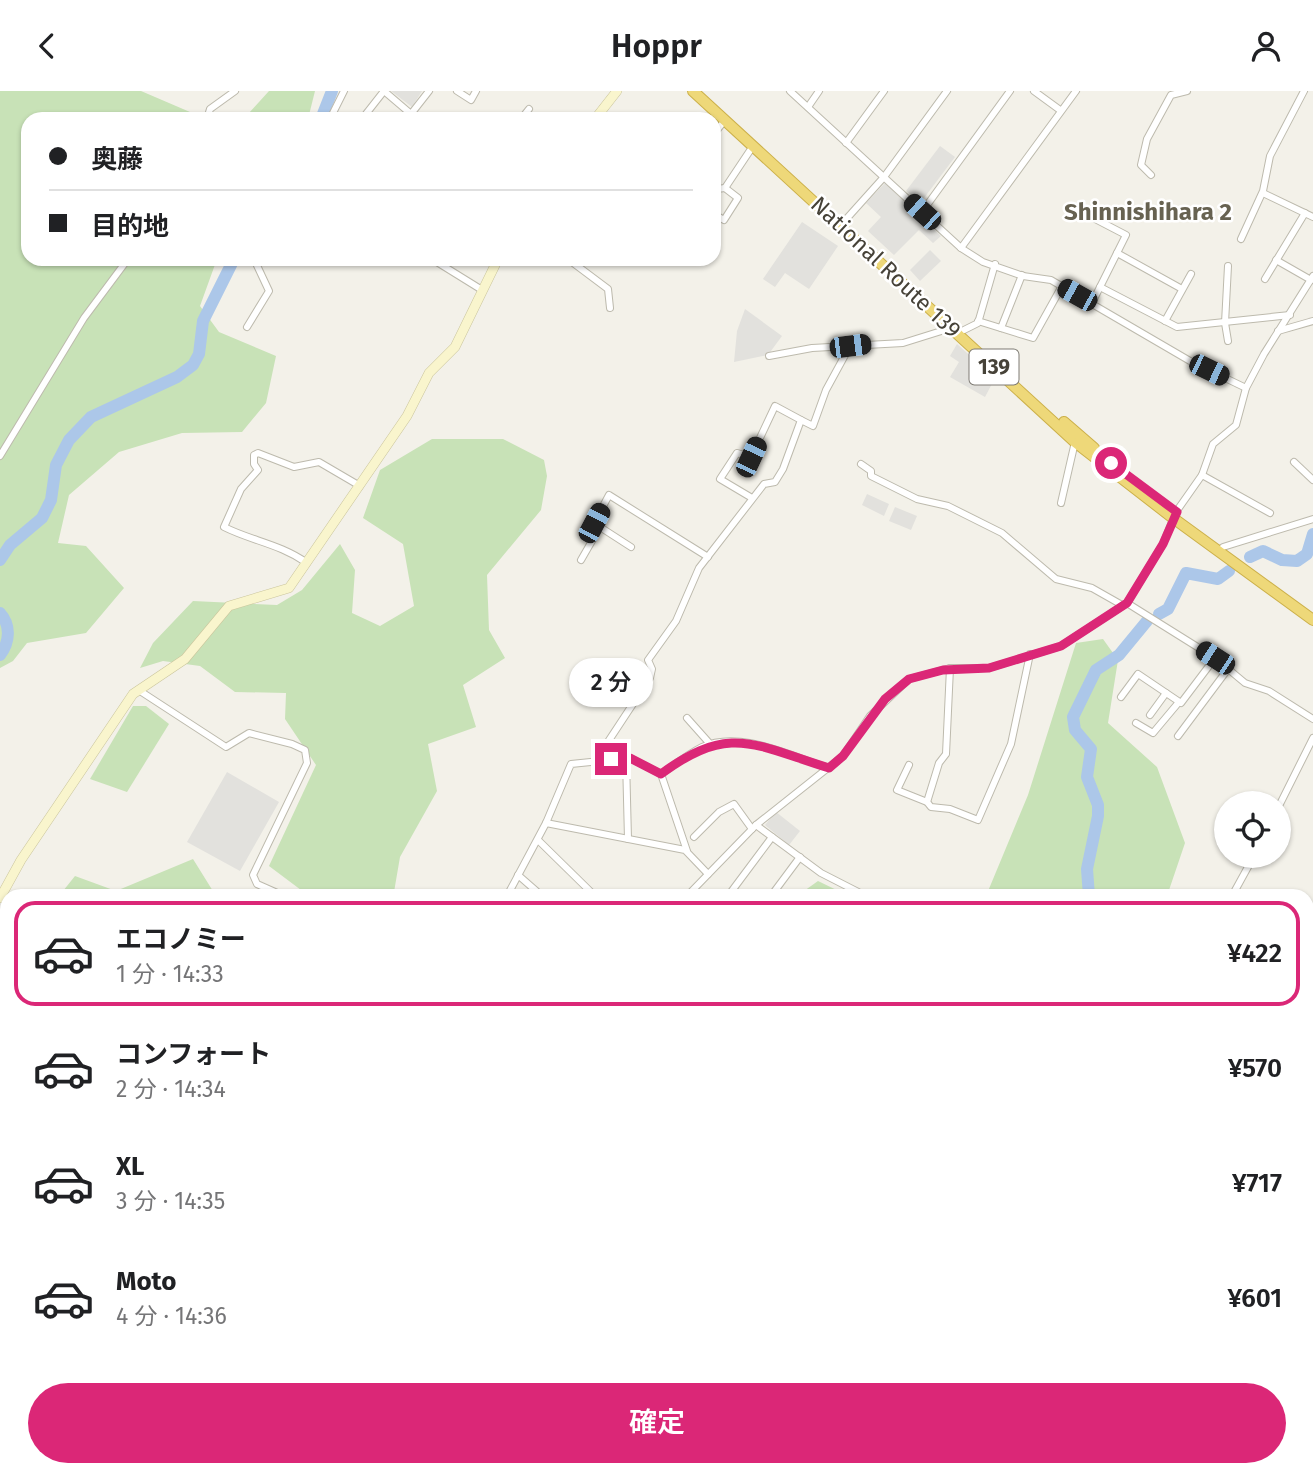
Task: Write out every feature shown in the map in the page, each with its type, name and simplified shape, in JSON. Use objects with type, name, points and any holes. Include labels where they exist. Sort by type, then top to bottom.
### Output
[{"type":"highway","name":"National Route 139","points":[[693,91],[716,112]]},
{"type":"highway","name":"National Route 139","points":[[703,91],[951,328],[1075,442],[1313,620]]},
{"type":"highway","name":"National Route 139","points":[[721,116],[1111,463],[1175,515],[1313,613]]},
{"type":"street","points":[[209,112],[234,91]]},
{"type":"street","points":[[334,112],[344,91]]},
{"type":"street","points":[[368,112],[384,91],[409,112]]},
{"type":"street","points":[[413,112],[429,91]]},
{"type":"street","points":[[457,91],[471,100],[476,91]]},
{"type":"street","points":[[600,112],[617,91]]},
{"type":"street","points":[[790,91],[961,248],[983,262],[1022,275],[1051,280],[1190,361],[1247,388]]},
{"type":"street","points":[[808,107],[819,91]]},
{"type":"street","points":[[846,143],[884,91]]},
{"type":"street","points":[[842,223],[884,177],[947,91]]},
{"type":"street","points":[[922,212],[1010,91]]},
{"type":"street","points":[[1034,91],[1060,110]]},
{"type":"street","points":[[961,248],[1075,91]]},
{"type":"street","points":[[1151,175],[1141,165],[1147,139],[1171,95],[1186,91]]},
{"type":"street","points":[[1241,239],[1263,193],[1270,156],[1304,91]]},
{"type":"street","points":[[721,125],[725,120]]},
{"type":"street","points":[[725,188],[753,146]]},
{"type":"street","points":[[721,188],[738,198],[724,220],[721,218]]},
{"type":"street","points":[[1263,193],[1313,217]]},
{"type":"street","points":[[1074,208],[1126,235],[1092,303]]},
{"type":"street","points":[[1265,279],[1305,213]]},
{"type":"street","points":[[1117,253],[1182,289]]},
{"type":"street","points":[[694,889],[754,827],[843,756],[870,716],[892,692],[909,679],[950,669],[989,668],[1061,646],[1124,604],[1163,544],[1175,515],[1202,475],[1213,444],[1236,425],[1247,388],[1278,331],[1312,278],[1276,260]]},
{"type":"street","points":[[964,330],[978,321],[995,264]]},
{"type":"street","points":[[0,456],[84,318],[123,266]]},
{"type":"street","points":[[247,327],[269,291],[257,266]]},
{"type":"street","points":[[443,266],[482,290]]},
{"type":"street","points":[[5,889],[28,849],[133,694],[185,659],[229,606],[289,588],[407,416],[429,373],[455,347],[493,266]]},
{"type":"street","points":[[577,266],[608,289],[610,308]]},
{"type":"street","points":[[1228,266],[1228,341]]},
{"type":"street","points":[[1165,321],[1191,274]]},
{"type":"street","points":[[1001,328],[1022,275]]},
{"type":"street","points":[[978,321],[1033,338],[1062,286]]},
{"type":"street","points":[[1100,287],[1177,327],[1290,315]]},
{"type":"street","points":[[1278,331],[1313,321]]},
{"type":"street","points":[[769,356],[812,348],[903,343],[951,328]]},
{"type":"street","points":[[752,498],[720,479],[737,453],[751,457],[775,406],[813,426],[830,381],[850,346]]},
{"type":"street","points":[[596,760],[650,678],[652,670],[648,660],[676,621],[699,568],[764,484],[775,482],[783,469],[801,420]]},
{"type":"street","points":[[1061,503],[1075,442]]},
{"type":"street","points":[[307,563],[284,547],[252,540],[224,527],[241,489],[258,470],[254,464],[254,456],[258,453],[277,463],[294,467],[319,462],[360,486]]},
{"type":"street","points":[[1293,462],[1313,480]]},
{"type":"street","points":[[861,464],[871,471],[871,476],[906,495],[948,506],[1002,533],[1056,579],[1092,588],[1124,604],[1215,658],[1245,683],[1269,691],[1313,719]]},
{"type":"street","points":[[1202,475],[1270,513]]},
{"type":"street","points":[[631,547],[594,523],[609,495],[708,557]]},
{"type":"street","points":[[1223,547],[1313,519]]},
{"type":"street","points":[[580,560],[600,527]]},
{"type":"street","points":[[909,765],[897,790],[927,802],[931,807],[950,809],[978,820],[1011,744],[1030,654]]},
{"type":"street","points":[[1136,723],[1153,733],[1215,658]]},
{"type":"street","points":[[927,802],[939,763],[946,754],[950,669]]},
{"type":"street","points":[[1178,736],[1228,669]]},
{"type":"street","points":[[1121,697],[1138,674],[1179,702]]},
{"type":"street","points":[[140,691],[226,747],[249,733],[305,750],[307,763],[253,875],[257,884],[268,889]]},
{"type":"street","points":[[1150,715],[1166,693]]},
{"type":"street","points":[[687,718],[711,745]]},
{"type":"street","points":[[1286,791],[1313,738]]},
{"type":"street","points":[[661,774],[711,745],[747,743],[829,768]]},
{"type":"street","points":[[626,759],[628,839]]},
{"type":"street","points":[[511,889],[538,840],[571,764],[596,760],[626,759],[661,774],[687,851],[708,874]]},
{"type":"street","points":[[694,837],[719,812],[734,804],[754,827],[821,873],[852,889]]},
{"type":"street","points":[[546,823],[687,851]]},
{"type":"street","points":[[733,889],[772,837]]},
{"type":"street","points":[[538,840],[588,889]]},
{"type":"street","points":[[776,889],[800,857]]},
{"type":"street","points":[[1236,889],[1247,868]]},
{"type":"street","points":[[518,875],[534,889]]},
{"type":"green space","points":[[0,91],[141,91],[190,112],[21,112],[21,266],[214,266],[200,306],[219,332],[276,356],[266,403],[242,432],[182,433],[119,452],[69,495],[58,543],[86,546],[124,588],[86,633],[27,643],[13,661],[0,668]]},
{"type":"green space","points":[[269,91],[315,91],[310,112],[250,112]]},
{"type":"green space","points":[[432,439],[503,439],[544,460],[547,476],[541,510],[487,575],[489,630],[505,658],[463,685],[476,727],[428,744],[437,791],[400,857],[395,889],[300,889],[269,866],[316,765],[285,719],[286,693],[235,692],[200,666],[163,661],[140,668],[153,643],[193,601],[277,605],[302,590],[340,544],[355,570],[352,613],[380,626],[414,606],[403,544],[363,518],[380,470]]},
{"type":"green space","points":[[1103,639],[1118,660],[1108,723],[1157,767],[1185,843],[1169,889],[989,889],[1028,795],[1076,643]]},
{"type":"green space","points":[[133,706],[146,706],[169,724],[127,792],[90,779]]},
{"type":"green space","points":[[193,859],[212,889],[121,889]]},
{"type":"green space","points":[[75,876],[111,889],[65,889]]},
{"type":"green space","points":[[818,881],[835,889],[807,889]]},
{"type":"shaded area","points":[[391,91],[422,91],[412,107]]},
{"type":"shaded area","points":[[940,146],[955,157],[921,202],[906,191]]},
{"type":"shaded area","points":[[885,183],[941,236],[933,243],[919,230],[894,255],[868,231],[881,217],[866,203]]},
{"type":"shaded area","points":[[802,222],[838,246],[809,289],[785,273],[775,287],[763,279]]},
{"type":"shaded area","points":[[930,250],[941,261],[920,281],[910,270]]},
{"type":"shaded area","points":[[745,309],[782,336],[768,355],[734,362],[737,331]]},
{"type":"shaded area","points":[[957,344],[995,378],[985,397],[950,377],[959,362],[950,356]]},
{"type":"shaded area","points":[[867,494],[889,504],[884,516],[862,505]]},
{"type":"shaded area","points":[[895,507],[917,516],[911,530],[889,521]]},
{"type":"shaded area","points":[[227,772],[279,802],[240,871],[187,842]]},
{"type":"shaded area","points":[[776,812],[800,831],[789,845],[765,825]]},
{"type":"waterway","points":[[324,112],[332,91]]},
{"type":"waterway","points":[[0,560],[10,545],[42,518],[51,500],[56,465],[69,440],[91,417],[177,377],[193,365],[199,354],[203,321],[230,266]]},
{"type":"waterway","points":[[1250,557],[1263,551],[1282,560],[1297,561],[1307,554],[1313,534]]},
{"type":"waterway","points":[[1159,614],[1168,609],[1186,573],[1218,579],[1229,571]]},
{"type":"waterway","points":[[0,613],[8,634],[0,655]]},
{"type":"waterway","points":[[1088,889],[1087,869],[1098,805],[1087,777],[1091,749],[1075,730],[1073,717],[1096,670],[1119,655],[1147,621]]},
{"type":"district","name":"Shinnishihara 2","points":[[1148,212]]},
{"type":"route","points":[[611,759],[630,758],[654,773],[661,774],[703,747],[726,742],[747,743],[829,768],[843,756],[885,699],[909,679],[950,669],[989,668],[1061,646],[1127,603],[1163,544],[1177,512],[1111,463]]}]
